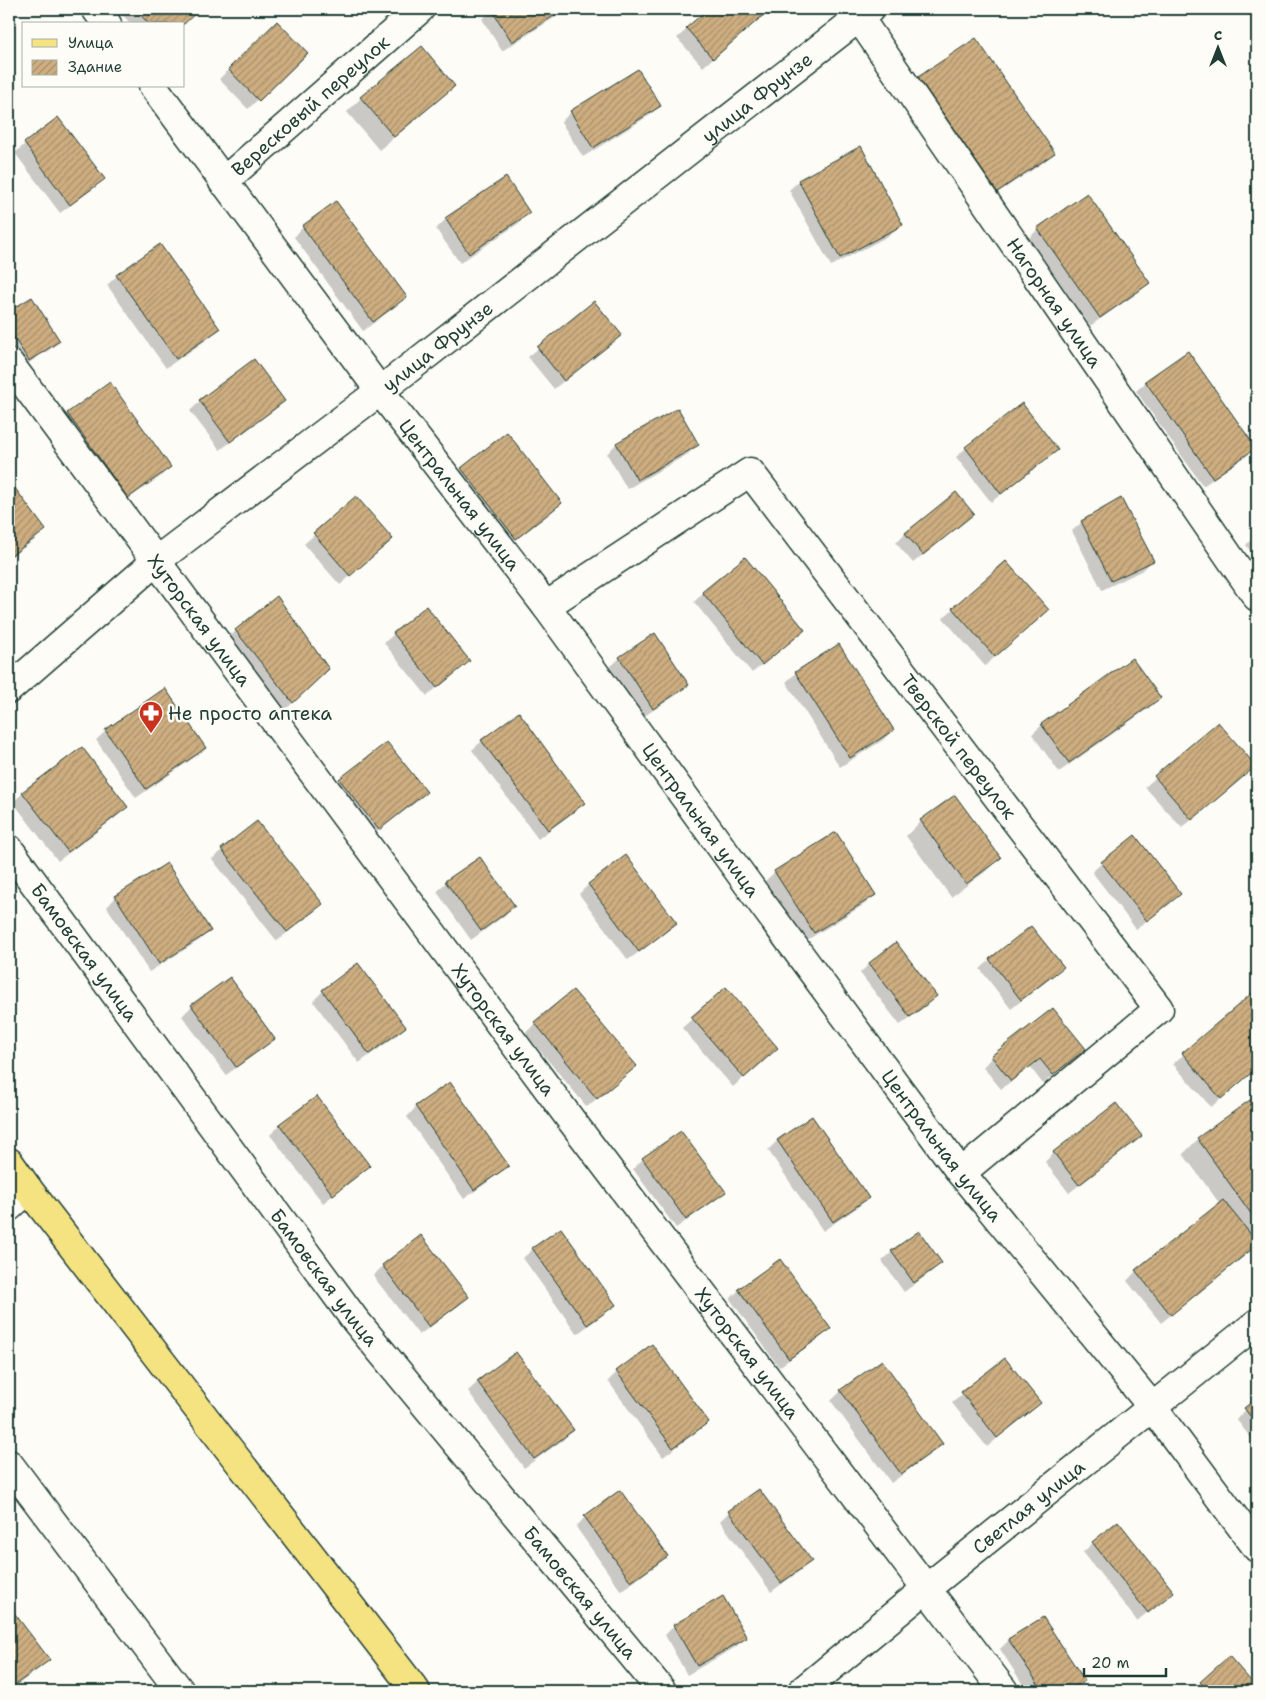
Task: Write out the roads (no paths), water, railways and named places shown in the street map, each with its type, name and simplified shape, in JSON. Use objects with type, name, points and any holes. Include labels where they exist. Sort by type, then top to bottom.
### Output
[{"type":"main road","points":[[9,1162],[18,1198],[416,1691]]},
{"type":"street","points":[[96,9],[106,22]]},
{"type":"street","name":"Вересковый переулок","points":[[223,182],[420,9]]},
{"type":"street","name":"улица Фрунзе","points":[[9,689],[156,561],[380,391],[861,11]]},
{"type":"street","name":"Нагорная улица","points":[[861,11],[1257,597]]},
{"type":"street","name":"Центральная улица","points":[[154,88],[380,391],[546,606],[961,1173],[1153,1408],[1257,1548]]},
{"type":"street","name":"Хуторская улица","points":[[9,363],[577,1128],[1004,1691]]},
{"type":"street","name":"Тверской переулок","points":[[546,606],[750,472],[1160,1009],[961,1173]]},
{"type":"street","name":"Бамовская улица","points":[[9,849],[355,1320],[662,1691]]},
{"type":"street","name":"Светлая улица","points":[[802,1691],[926,1588],[1257,1323]]},
{"type":"street","points":[[9,1464],[180,1691]]},
{"type":"place","name":"Не просто аптека","points":[[151,734]]}]
